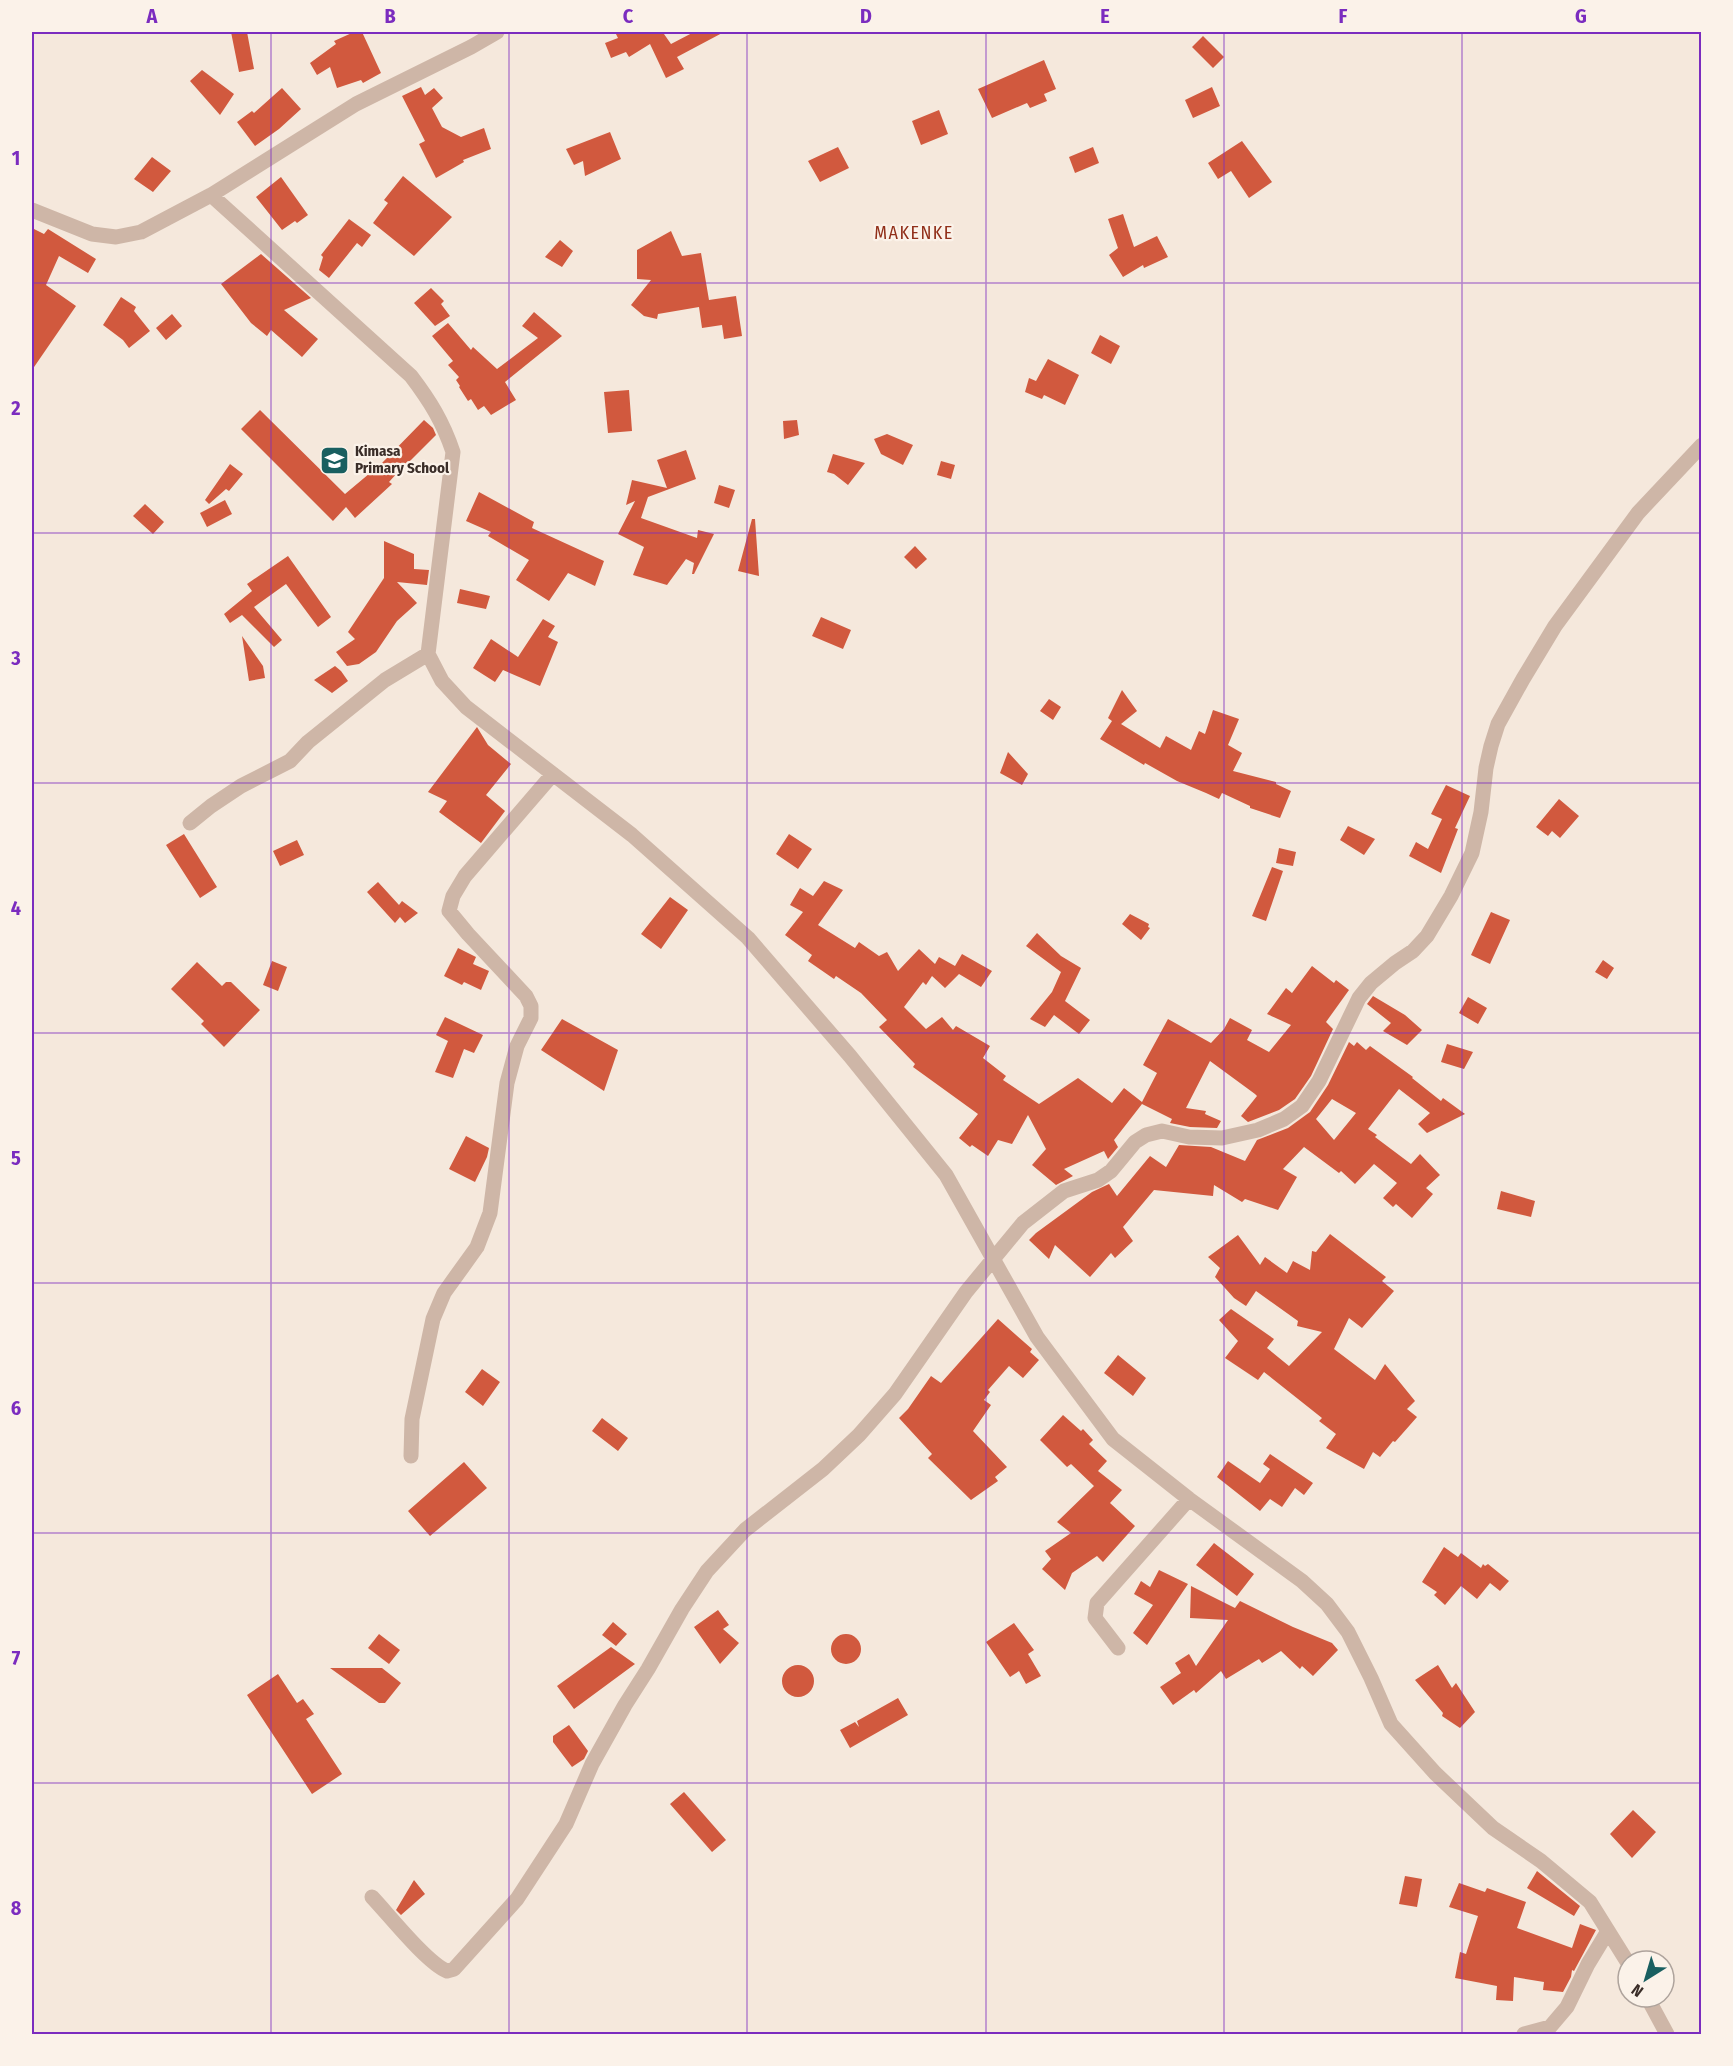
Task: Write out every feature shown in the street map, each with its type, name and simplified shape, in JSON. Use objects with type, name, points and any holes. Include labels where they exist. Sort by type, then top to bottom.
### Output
[{"type":"street","points":[[32,210],[92,234],[116,237],[141,232],[211,195],[356,104],[497,32]]},
{"type":"street","points":[[211,195],[411,376],[434,406],[446,430],[453,452],[428,654],[442,681],[466,707],[632,835],[748,938],[850,1056],[946,1175],[1037,1336],[1113,1439],[1189,1499],[1302,1581],[1327,1604],[1348,1632],[1391,1724],[1435,1773],[1493,1828],[1541,1861],[1590,1902],[1619,1949]]},
{"type":"street","points":[[372,1897],[417,1946],[442,1969],[447,1971],[454,1969],[517,1899],[566,1824],[592,1764],[619,1715],[707,1571],[745,1530],[824,1469],[859,1435],[895,1394],[966,1292],[1023,1223],[1064,1191],[1098,1180],[1111,1172],[1134,1142],[1146,1135],[1162,1131],[1189,1137],[1222,1137],[1258,1130],[1284,1119],[1302,1106],[1319,1081],[1359,998],[1371,983],[1413,951],[1426,936],[1451,896],[1472,853],[1481,812],[1486,768],[1498,724],[1523,679],[1555,626],[1638,513],[1701,445]]},
{"type":"street","points":[[190,823],[241,786],[290,760],[308,742],[385,680],[428,654]]},
{"type":"street","points":[[411,1456],[411,1419],[433,1319],[444,1293],[477,1247],[490,1213],[507,1083],[518,1046],[531,1018],[531,1006],[526,996],[449,911],[453,896],[465,876],[553,774]]},
{"type":"street","points":[[1118,1648],[1095,1618],[1097,1604],[1189,1499]]},
{"type":"street","points":[[1524,2034],[1550,2027],[1567,2007],[1588,1964],[1608,1931]]},
{"type":"street","points":[[1653,2009],[1667,2034]]},
{"type":"building","points":[[231,32],[247,32],[254,69],[239,72]]},
{"type":"building","points":[[354,32],[362,32],[381,73],[363,83],[361,80],[337,88],[330,67],[317,75],[310,63],[336,44],[334,41]]},
{"type":"building","points":[[615,32],[669,32],[664,34],[671,44],[694,32],[724,32],[677,57],[684,69],[666,78],[650,44],[629,57],[626,52],[611,58],[605,43],[618,38]]},
{"type":"building","points":[[1203,36],[1224,57],[1213,68],[1192,47]]},
{"type":"building","points":[[1044,60],[1056,89],[1044,94],[1047,101],[1030,108],[1027,103],[992,118],[978,89]]},
{"type":"building","points":[[202,70],[234,94],[220,115],[190,81]]},
{"type":"building","points":[[421,87],[425,95],[434,88],[443,98],[432,108],[442,127],[461,137],[484,128],[491,149],[463,160],[464,162],[436,178],[419,144],[425,141],[402,96]]},
{"type":"building","points":[[1212,87],[1220,106],[1193,118],[1185,100]]},
{"type":"building","points":[[282,88],[301,109],[255,146],[237,122],[252,111],[254,113]]},
{"type":"building","points":[[939,110],[948,134],[921,145],[912,121]]},
{"type":"building","points":[[610,132],[621,159],[585,176],[583,161],[574,165],[566,149]]},
{"type":"building","points":[[1242,141],[1272,182],[1249,198],[1231,171],[1218,179],[1208,163]]},
{"type":"building","points":[[838,147],[849,168],[820,182],[808,161]]},
{"type":"building","points":[[1093,147],[1099,163],[1075,173],[1069,157]]},
{"type":"building","points":[[152,157],[171,171],[153,192],[134,179]]},
{"type":"building","points":[[403,176],[452,217],[414,256],[373,223],[388,203],[384,200]]},
{"type":"building","points":[[281,177],[308,215],[282,230],[256,197]]},
{"type":"building","points":[[1123,214],[1134,247],[1157,236],[1168,257],[1144,268],[1143,265],[1123,277],[1109,255],[1118,248],[1108,219]]},
{"type":"building","points":[[349,219],[371,235],[362,247],[357,243],[329,278],[319,270],[323,257],[321,255]]},
{"type":"building","points":[[32,228],[44,234],[48,229],[96,259],[88,273],[59,256],[46,285],[76,306],[32,370]]},
{"type":"building","points":[[671,231],[682,256],[701,253],[709,300],[736,296],[742,336],[724,339],[722,325],[702,328],[699,307],[658,314],[657,319],[644,316],[631,305],[651,280],[637,279],[637,250]]},
{"type":"building","points":[[560,240],[573,251],[562,267],[545,257]]},
{"type":"building","points":[[261,254],[311,298],[284,310],[318,339],[302,357],[271,330],[267,336],[251,323],[221,284]]},
{"type":"building","points":[[431,288],[444,301],[441,304],[450,316],[435,326],[414,303]]},
{"type":"building","points":[[121,297],[136,307],[134,311],[150,331],[129,348],[123,340],[103,325]]},
{"type":"building","points":[[534,312],[562,336],[505,382],[516,400],[491,415],[484,406],[478,410],[471,399],[468,401],[459,387],[456,380],[459,377],[448,365],[453,361],[432,336],[448,323],[471,350],[473,347],[497,369],[538,338],[522,326]]},
{"type":"building","points":[[172,314],[182,326],[166,340],[156,328]]},
{"type":"building","points":[[1100,335],[1120,346],[1111,364],[1091,353]]},
{"type":"building","points":[[1048,359],[1079,375],[1065,405],[1044,395],[1042,399],[1025,392],[1029,378],[1036,381]]},
{"type":"building","points":[[629,390],[632,431],[608,433],[604,392]]},
{"type":"building","points":[[260,410],[345,494],[382,463],[424,420],[433,428],[436,435],[389,482],[392,484],[355,518],[346,507],[333,521],[241,429]]},
{"type":"building","points":[[797,420],[799,435],[784,439],[783,421]]},
{"type":"building","points":[[887,434],[913,445],[903,465],[881,454],[874,439]]},
{"type":"building","points":[[686,450],[696,479],[648,497],[641,518],[697,538],[698,530],[714,534],[694,574],[692,574],[694,563],[686,559],[667,585],[633,575],[644,547],[618,534],[635,501],[626,505],[632,480],[667,488],[657,460]]},
{"type":"building","points":[[833,454],[865,463],[848,485],[834,474],[827,472]]},
{"type":"building","points":[[941,461],[955,465],[951,479],[937,475]]},
{"type":"building","points":[[230,464],[243,474],[229,491],[226,489],[209,504],[205,500]]},
{"type":"building","points":[[719,485],[735,490],[729,508],[714,503]]},
{"type":"building","points":[[479,492],[534,522],[532,528],[604,561],[595,586],[568,573],[549,601],[516,580],[529,560],[488,536],[491,532],[466,521]]},
{"type":"building","points":[[225,500],[232,514],[207,527],[200,513]]},
{"type":"building","points":[[145,504],[164,522],[153,534],[133,516]]},
{"type":"building","points":[[752,519],[755,519],[759,576],[738,571]]},
{"type":"building","points":[[384,541],[414,554],[414,569],[429,570],[427,585],[397,582],[417,603],[397,621],[376,652],[359,664],[347,666],[336,652],[355,639],[348,632],[384,578]]},
{"type":"building","points":[[915,546],[927,559],[916,569],[904,557]]},
{"type":"building","points":[[288,556],[331,617],[318,627],[286,584],[254,607],[282,640],[274,647],[242,615],[230,623],[224,614],[252,591],[247,584]]},
{"type":"building","points":[[460,589],[490,596],[486,609],[457,603]]},
{"type":"building","points":[[821,617],[851,630],[843,649],[812,636]]},
{"type":"building","points":[[543,619],[555,626],[548,637],[558,642],[540,686],[503,670],[495,682],[473,668],[491,639],[518,657]]},
{"type":"building","points":[[242,636],[263,666],[265,678],[249,681]]},
{"type":"building","points":[[335,666],[348,681],[332,693],[314,680]]},
{"type":"building","points":[[1122,690],[1137,711],[1121,724],[1160,748],[1166,736],[1191,750],[1199,731],[1205,734],[1213,710],[1239,719],[1228,745],[1242,753],[1233,771],[1276,782],[1291,791],[1280,818],[1250,808],[1222,793],[1219,799],[1177,781],[1100,739],[1112,721],[1108,718]]},
{"type":"building","points":[[1049,699],[1061,707],[1053,720],[1040,711]]},
{"type":"building","points":[[477,727],[488,745],[511,764],[486,795],[505,811],[481,843],[439,812],[447,801],[428,792]]},
{"type":"building","points":[[1008,752],[1028,774],[1022,785],[1000,773]]},
{"type":"building","points":[[1446,785],[1470,796],[1455,828],[1458,829],[1441,873],[1409,856],[1416,842],[1428,849],[1442,819],[1431,814]]},
{"type":"building","points":[[1559,799],[1579,816],[1560,838],[1552,831],[1548,836],[1536,827]]},
{"type":"building","points":[[1348,826],[1375,839],[1364,855],[1340,840]]},
{"type":"building","points":[[184,834],[217,887],[200,898],[166,845]]},
{"type":"building","points":[[789,834],[812,849],[798,869],[776,854]]},
{"type":"building","points":[[297,840],[304,855],[280,866],[273,851]]},
{"type":"building","points":[[1279,848],[1296,852],[1293,866],[1276,863]]},
{"type":"building","points":[[1272,867],[1283,871],[1266,921],[1252,916]]},
{"type":"building","points":[[824,881],[843,890],[818,925],[855,948],[859,942],[879,956],[887,952],[898,971],[919,949],[935,964],[939,957],[955,966],[962,954],[992,971],[981,987],[959,974],[945,988],[932,976],[926,985],[923,982],[904,1007],[926,1029],[942,1017],[953,1030],[956,1026],[990,1046],[983,1058],[1006,1076],[1003,1080],[1039,1104],[1078,1078],[1112,1103],[1124,1088],[1142,1102],[1157,1073],[1143,1065],[1168,1019],[1211,1043],[1224,1029],[1230,1018],[1252,1030],[1247,1040],[1269,1052],[1291,1025],[1267,1014],[1286,988],[1292,993],[1312,966],[1334,983],[1336,980],[1349,990],[1326,1022],[1333,1029],[1311,1076],[1295,1099],[1279,1110],[1248,1122],[1241,1116],[1257,1096],[1210,1061],[1186,1108],[1206,1111],[1205,1114],[1221,1121],[1217,1128],[1190,1127],[1170,1123],[1172,1119],[1142,1104],[1114,1140],[1118,1147],[1108,1159],[1104,1151],[1064,1169],[1073,1176],[1056,1185],[1032,1165],[1046,1149],[1028,1115],[1012,1144],[998,1140],[988,1156],[972,1145],[970,1147],[959,1138],[978,1114],[913,1067],[915,1064],[879,1027],[887,1020],[861,993],[836,976],[834,979],[808,961],[812,955],[785,935],[803,912],[790,905],[800,888],[813,896]]},
{"type":"building","points":[[378,882],[399,905],[402,901],[418,913],[405,923],[400,917],[395,923],[367,892]]},
{"type":"building","points":[[670,897],[688,910],[661,949],[641,934]]},
{"type":"building","points":[[1491,912],[1510,920],[1490,964],[1471,955]]},
{"type":"building","points":[[1130,914],[1149,924],[1150,928],[1141,940],[1122,924]]},
{"type":"building","points":[[1037,933],[1061,956],[1081,968],[1065,1001],[1090,1020],[1079,1034],[1054,1015],[1045,1027],[1030,1019],[1052,992],[1061,972],[1026,946]]},
{"type":"building","points":[[458,948],[476,957],[473,964],[489,971],[481,990],[464,982],[462,985],[444,976]]},
{"type":"building","points":[[1603,960],[1614,968],[1607,979],[1595,972]]},
{"type":"building","points":[[272,961],[287,967],[278,991],[263,985]]},
{"type":"building","points":[[197,962],[222,986],[226,982],[231,982],[260,1010],[224,1047],[201,1024],[204,1021],[171,989]]},
{"type":"building","points":[[1373,996],[1405,1015],[1422,1030],[1407,1045],[1383,1031],[1391,1023],[1367,1004]]},
{"type":"building","points":[[1468,997],[1487,1008],[1478,1024],[1459,1013]]},
{"type":"building","points":[[445,1017],[483,1035],[474,1053],[464,1049],[453,1078],[435,1072],[448,1041],[436,1035]]},
{"type":"building","points":[[562,1019],[618,1050],[604,1091],[541,1050]]},
{"type":"building","points":[[1349,1042],[1354,1046],[1357,1042],[1366,1050],[1370,1046],[1413,1077],[1441,1101],[1443,1098],[1465,1114],[1427,1133],[1418,1124],[1430,1113],[1399,1089],[1368,1129],[1411,1164],[1420,1154],[1440,1175],[1426,1188],[1433,1194],[1412,1218],[1396,1204],[1393,1207],[1383,1198],[1397,1183],[1374,1164],[1355,1184],[1341,1171],[1339,1173],[1304,1147],[1283,1169],[1297,1177],[1278,1210],[1245,1199],[1242,1202],[1214,1185],[1213,1196],[1154,1190],[1123,1227],[1133,1241],[1115,1258],[1111,1253],[1090,1277],[1055,1245],[1049,1259],[1029,1240],[1092,1192],[1109,1184],[1117,1196],[1150,1156],[1166,1167],[1179,1145],[1211,1147],[1245,1161],[1257,1140],[1288,1128],[1310,1112],[1328,1085]],"holes":[[[1332,1099],[1356,1113],[1334,1140],[1316,1119]]]},
{"type":"building","points":[[1447,1044],[1473,1052],[1464,1069],[1441,1062]]},
{"type":"building","points":[[466,1136],[489,1148],[475,1182],[449,1169]]},
{"type":"building","points":[[1501,1191],[1535,1201],[1531,1217],[1497,1209]]},
{"type":"building","points":[[1330,1234],[1386,1277],[1382,1281],[1394,1291],[1362,1328],[1349,1318],[1334,1349],[1375,1380],[1385,1364],[1415,1401],[1407,1409],[1417,1417],[1380,1457],[1373,1452],[1364,1469],[1326,1448],[1336,1434],[1319,1421],[1322,1418],[1264,1372],[1258,1380],[1225,1358],[1238,1341],[1219,1320],[1231,1309],[1274,1339],[1267,1348],[1289,1366],[1322,1332],[1297,1326],[1298,1321],[1256,1291],[1246,1306],[1234,1298],[1215,1277],[1220,1268],[1208,1257],[1238,1235],[1260,1265],[1265,1257],[1287,1273],[1293,1261],[1310,1270],[1312,1251],[1316,1252]]},
{"type":"building","points":[[998,1319],[1032,1349],[1030,1352],[1039,1360],[1023,1378],[1009,1366],[988,1390],[990,1392],[984,1400],[991,1405],[973,1431],[1007,1467],[995,1477],[998,1481],[971,1500],[928,1458],[932,1454],[899,1418],[931,1376],[941,1383]]},
{"type":"building","points":[[1118,1355],[1146,1378],[1133,1396],[1104,1373]]},
{"type":"building","points":[[482,1369],[500,1382],[483,1406],[465,1392]]},
{"type":"building","points":[[1063,1415],[1081,1431],[1083,1429],[1093,1440],[1089,1444],[1107,1461],[1098,1471],[1122,1490],[1110,1503],[1135,1526],[1103,1562],[1097,1556],[1072,1573],[1065,1590],[1042,1569],[1051,1559],[1045,1551],[1071,1533],[1057,1522],[1094,1486],[1071,1464],[1067,1467],[1040,1440]]},
{"type":"building","points":[[602,1418],[628,1438],[618,1451],[592,1431]]},
{"type":"building","points":[[1270,1454],[1313,1483],[1304,1495],[1295,1488],[1282,1507],[1270,1499],[1260,1511],[1217,1477],[1228,1461],[1260,1483],[1270,1469],[1263,1464]]},
{"type":"building","points":[[464,1462],[487,1488],[430,1536],[408,1511]]},
{"type":"building","points":[[1214,1543],[1254,1574],[1237,1596],[1196,1565]]},
{"type":"building","points":[[1444,1547],[1458,1557],[1461,1553],[1481,1568],[1483,1564],[1485,1566],[1488,1564],[1509,1581],[1500,1591],[1490,1583],[1477,1599],[1461,1586],[1445,1605],[1434,1595],[1437,1592],[1422,1582]]},
{"type":"building","points":[[1159,1570],[1188,1584],[1147,1645],[1133,1633],[1153,1605],[1134,1594],[1141,1581],[1150,1587]]},
{"type":"building","points":[[1191,1586],[1235,1608],[1240,1601],[1332,1643],[1338,1650],[1313,1676],[1302,1666],[1300,1669],[1281,1651],[1262,1663],[1259,1659],[1226,1679],[1221,1671],[1196,1693],[1194,1690],[1173,1705],[1160,1687],[1181,1673],[1175,1663],[1189,1654],[1196,1666],[1228,1620],[1190,1618]]},
{"type":"building","points":[[718,1610],[729,1625],[723,1629],[739,1643],[720,1664],[694,1627]]},
{"type":"building","points":[[613,1622],[627,1634],[616,1646],[602,1635]]},
{"type":"building","points":[[1014,1623],[1034,1650],[1028,1654],[1041,1676],[1026,1684],[1019,1671],[1010,1677],[986,1642]]},
{"type":"building","points":[[379,1634],[400,1650],[389,1664],[368,1648]]},
{"type":"building","points":[[846,1634],[852,1635],[860,1643],[860,1655],[852,1663],[846,1664],[840,1663],[832,1655],[831,1649],[832,1643],[840,1635]]},
{"type":"building","points":[[611,1647],[635,1664],[574,1709],[557,1686]]},
{"type":"building","points":[[798,1665],[809,1670],[814,1681],[809,1692],[798,1697],[787,1692],[782,1681],[787,1670]]},
{"type":"building","points":[[1438,1665],[1452,1688],[1456,1683],[1475,1712],[1460,1728],[1442,1716],[1443,1713],[1415,1680]]},
{"type":"building","points":[[330,1668],[382,1668],[401,1683],[385,1703],[379,1703]]},
{"type":"building","points":[[278,1674],[297,1703],[303,1699],[314,1714],[306,1719],[342,1774],[312,1794],[247,1695]]},
{"type":"building","points":[[898,1698],[908,1715],[850,1748],[840,1730],[855,1722],[859,1727],[857,1721]]},
{"type":"building","points":[[569,1725],[588,1751],[584,1759],[572,1767],[553,1742],[553,1736]]},
{"type":"building","points":[[684,1792],[726,1840],[712,1852],[670,1804]]},
{"type":"building","points":[[1633,1810],[1656,1832],[1632,1858],[1610,1834]]},
{"type":"building","points":[[1537,1871],[1580,1906],[1574,1916],[1527,1888]]},
{"type":"building","points":[[1405,1876],[1422,1879],[1417,1907],[1399,1904]]},
{"type":"building","points":[[414,1880],[425,1894],[401,1915],[396,1910]]},
{"type":"building","points":[[1459,1883],[1485,1892],[1487,1888],[1526,1902],[1517,1928],[1572,1948],[1580,1924],[1596,1930],[1574,1971],[1572,1970],[1563,1992],[1543,1990],[1544,1982],[1514,1977],[1513,2001],[1496,2000],[1497,1986],[1455,1978],[1460,1952],[1466,1954],[1478,1916],[1449,1907]]},
{"type":"place","name":"Kimasa Primary School","points":[[334,460]]},
{"type":"district","name":"MAKENKE","points":[[914,233]]}]
